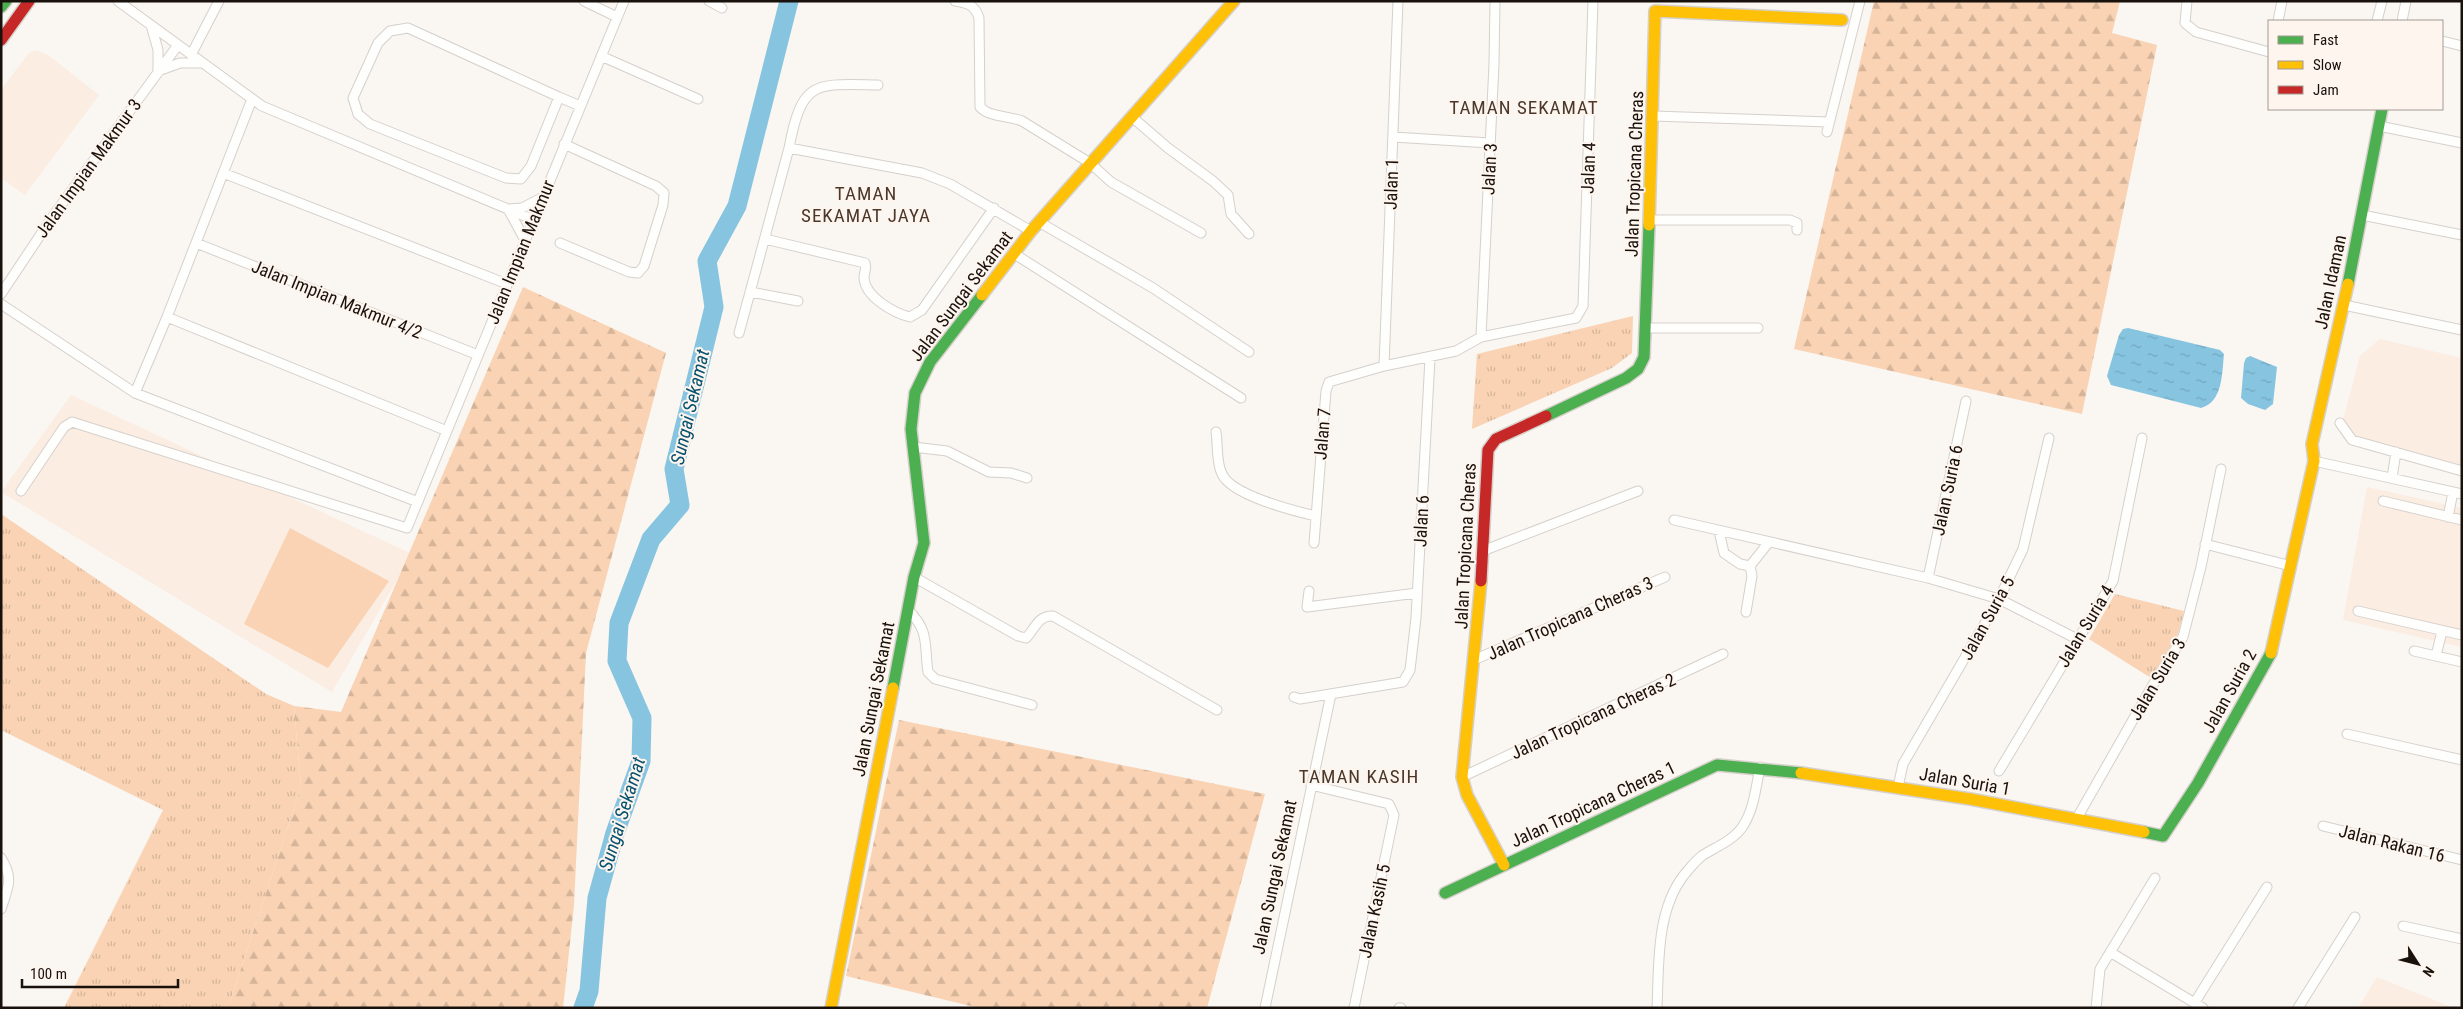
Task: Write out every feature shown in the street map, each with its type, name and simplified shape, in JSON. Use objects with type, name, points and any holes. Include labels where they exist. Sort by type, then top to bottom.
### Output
[{"type":"street","points":[[1,7],[6,1]]},
{"type":"street","points":[[1,40],[29,1]]},
{"type":"street","points":[[118,1],[262,106],[534,220]]},
{"type":"street","points":[[192,55],[219,1]]},
{"type":"street","points":[[584,1],[617,17]]},
{"type":"street","name":"Jalan Impian Makmur","points":[[21,491],[64,427],[72,422],[407,528],[624,1]]},
{"type":"street","points":[[709,1],[722,8]]},
{"type":"street","points":[[955,1],[969,4],[977,9],[980,18],[980,107],[985,113],[1011,116],[1022,121],[1090,163],[1111,182],[1201,233]]},
{"type":"street","name":"Jalan Sungai Sekamat","points":[[831,1008],[914,577],[924,543],[911,429],[915,393],[930,362],[1013,253],[1234,1]]},
{"type":"street","name":"Jalan 1","points":[[1384,366],[1398,1]]},
{"type":"street","name":"Jalan 3","points":[[1481,338],[1494,1]]},
{"type":"street","name":"Jalan 4","points":[[1481,338],[1576,318],[1583,306],[1593,1]]},
{"type":"street","points":[[1827,132],[1860,1]]},
{"type":"street","points":[[2187,1],[2185,23],[2196,32],[2268,52]]},
{"type":"street","points":[[2278,20],[2282,1]]},
{"type":"street","points":[[2377,20],[2382,1]]},
{"type":"street","points":[[2402,20],[2406,1]]},
{"type":"street","name":"Jalan Tropicana Cheras","points":[[1504,865],[1466,795],[1462,777],[1476,660],[1485,550],[1488,450],[1496,439],[1626,378],[1638,369],[1644,357],[1654,116],[1655,11],[1842,20]]},
{"type":"street","points":[[151,25],[158,50],[158,71],[180,63],[202,63]]},
{"type":"street","points":[[558,97],[531,166],[521,179],[506,178],[370,124],[358,114],[354,98],[378,42],[390,31],[408,28],[580,106]]},
{"type":"street","points":[[2443,41],[2462,46]]},
{"type":"street","name":"Jalan Impian Makmur 3","points":[[1,294],[53,216],[178,45]]},
{"type":"street","points":[[601,56],[698,99]]},
{"type":"street","points":[[740,333],[800,104],[816,88],[828,84],[878,85]]},
{"type":"street","points":[[135,392],[167,317],[252,100]]},
{"type":"street","name":"Jalan Idaman","points":[[2314,461],[2312,444],[2344,304],[2382,110]]},
{"type":"street","points":[[1654,116],[1829,122]]},
{"type":"street","points":[[1132,117],[1228,195],[1231,214],[1249,234]]},
{"type":"street","points":[[2379,126],[2462,143]]},
{"type":"street","points":[[1393,138],[1490,142]]},
{"type":"street","points":[[560,243],[629,272],[638,273],[644,266],[664,199],[664,193],[656,186],[564,144]]},
{"type":"street","points":[[789,148],[922,173],[950,184],[1153,288],[1249,352]]},
{"type":"street","points":[[223,173],[507,284]]},
{"type":"street","points":[[508,209],[522,208],[543,197]]},
{"type":"street","points":[[765,239],[865,263],[865,282],[877,300],[903,315],[914,316],[922,310],[994,208]]},
{"type":"street","points":[[508,209],[525,240]]},
{"type":"street","points":[[2362,215],[2462,235]]},
{"type":"street","points":[[1649,220],[1790,220],[1796,222],[1798,230]]},
{"type":"street","name":"Jalan Impian Makmur 4/2","points":[[196,244],[478,355]]},
{"type":"street","points":[[1013,253],[1241,398]]},
{"type":"street","points":[[751,292],[798,301]]},
{"type":"street","points":[[1,304],[135,392],[418,502]]},
{"type":"street","points":[[2344,304],[2462,330]]},
{"type":"street","points":[[167,317],[447,431]]},
{"type":"street","points":[[1646,328],[1758,328]]},
{"type":"street","points":[[1384,366],[1430,358],[1456,351],[1481,338]]},
{"type":"street","name":"Jalan 6","points":[[1331,694],[1403,682],[1410,670],[1417,593],[1430,358]]},
{"type":"street","name":"Jalan 7","points":[[1314,543],[1326,391],[1329,382],[1384,366]]},
{"type":"street","name":"Jalan Suria 6","points":[[1928,578],[1966,401]]},
{"type":"street","points":[[2340,423],[2352,440],[2462,471]]},
{"type":"street","points":[[1216,432],[1221,474],[1229,483],[1277,507],[1316,516]]},
{"type":"street","name":"Jalan Suria 5","points":[[1898,787],[1903,764],[1999,599],[2024,549],[2049,438]]},
{"type":"street","name":"Jalan Suria 4","points":[[1998,771],[2110,587],[2142,438]]},
{"type":"street","points":[[913,447],[947,451],[989,472],[1011,473],[1026,478]]},
{"type":"street","points":[[2392,478],[2396,452]]},
{"type":"street","points":[[2314,461],[2457,493],[2448,517]]},
{"type":"street","name":"Jalan Suria 2","points":[[2163,836],[2198,784],[2270,655],[2314,461]]},
{"type":"street","name":"Jalan Suria 3","points":[[2077,818],[2154,683],[2183,637],[2220,469]]},
{"type":"street","points":[[1485,550],[1638,491]]},
{"type":"street","points":[[2383,501],[2462,520]]},
{"type":"street","points":[[1674,520],[1928,578],[1999,599],[2077,639]]},
{"type":"street","points":[[1719,530],[1724,553],[1740,564],[1750,566]]},
{"type":"street","points":[[1746,612],[1752,576],[1750,566],[1769,542]]},
{"type":"street","points":[[2205,544],[2291,566]]},
{"type":"street","points":[[914,577],[1018,636],[1026,638],[1040,618],[1045,615],[1053,616],[1217,710]]},
{"type":"street","name":"Jalan Tropicana Cheras 3","points":[[1476,660],[1665,577]]},
{"type":"street","points":[[1309,591],[1307,607],[1417,593]]},
{"type":"street","points":[[908,610],[925,632],[928,672],[935,679],[1032,705]]},
{"type":"street","points":[[2358,611],[2462,635]]},
{"type":"street","points":[[2436,656],[2442,631]]},
{"type":"street","points":[[2414,651],[2462,662]]},
{"type":"street","name":"Jalan Tropicana Cheras 2","points":[[1462,777],[1723,654]]},
{"type":"street","points":[[1294,697],[1300,699],[1331,694]]},
{"type":"street","name":"Jalan Sungai Sekamat","points":[[1265,1008],[1331,694]]},
{"type":"street","points":[[2347,734],[2462,760]]},
{"type":"street","name":"Jalan Tropicana Cheras 1","points":[[1445,893],[1717,765],[1745,765],[1760,768]]},
{"type":"street","points":[[1657,1008],[1664,920],[1670,898],[1683,876],[1701,856],[1722,845],[1743,827],[1751,807],[1760,768]]},
{"type":"street","name":"Jalan Suria 1","points":[[1760,768],[1898,787],[2077,818],[2163,836]]},
{"type":"street","name":"Jalan Kasih 5","points":[[1312,785],[1389,804],[1394,815],[1354,1008]]},
{"type":"street","name":"Jalan Rakan 16","points":[[2323,826],[2462,860]]},
{"type":"street","points":[[1,858],[7,868],[10,881],[1,909]]},
{"type":"street","points":[[2096,1008],[2100,968],[2155,878]]},
{"type":"street","points":[[2110,952],[2199,1005],[2267,887]]},
{"type":"street","points":[[2298,1008],[2355,917]]},
{"type":"street","points":[[2404,926],[2462,940]]},
{"type":"shaded area","points":[[35,50],[48,55],[99,95],[25,195],[1,178],[1,90],[28,54]]},
{"type":"shaded area","points":[[2380,339],[2462,358],[2462,466],[2355,436],[2343,420],[2360,356]]},
{"type":"shaded area","points":[[71,395],[412,554],[332,692],[1,492]]},
{"type":"shaded area","points":[[2367,487],[2462,508],[2462,647],[2343,620]]},
{"type":"shaded area","points":[[2377,977],[2454,1008],[2358,1008]]},
{"type":"green space","points":[[1874,1],[2120,1],[2112,33],[2157,45],[2082,414],[1794,349]]},
{"type":"green space","points":[[523,287],[666,353],[586,653],[574,905],[563,1008],[228,1008],[301,787],[294,706],[341,712]]},
{"type":"green space","points":[[1633,316],[1632,353],[1612,368],[1472,429],[1477,354]]},
{"type":"green space","points":[[1,514],[266,694],[294,706],[301,787],[228,1008],[64,1008],[163,810],[1,730]]},
{"type":"green space","points":[[290,528],[389,581],[328,668],[244,624]]},
{"type":"green space","points":[[2115,594],[2184,611],[2178,634],[2151,678],[2089,639]]},
{"type":"green space","points":[[899,720],[1265,794],[1207,1008],[979,1008],[846,976]]},
{"type":"water","points":[[2128,328],[2220,350],[2224,354],[2222,378],[2214,400],[2201,408],[2111,385],[2107,376],[2119,335],[2123,329]]},
{"type":"water","points":[[2250,356],[2277,367],[2273,404],[2265,410],[2248,404],[2241,398],[2244,363],[2246,358]]},
{"type":"waterway","name":"Sungai Sekamat","points":[[583,1008],[589,991],[597,898],[615,833],[641,761],[642,718],[617,661],[619,623],[651,539],[680,505],[674,469],[714,307],[707,261],[737,206],[789,1]]},
{"type":"traffic: fast","points":[[1,7],[6,1]]},
{"type":"traffic: fast","points":[[2348,284],[2382,110]]},
{"type":"traffic: fast","points":[[1546,416],[1626,378],[1638,369],[1644,357],[1649,225]]},
{"type":"traffic: fast","points":[[893,688],[914,577],[924,543],[911,429],[915,393],[930,362],[982,295]]},
{"type":"traffic: fast","points":[[2144,832],[2163,836],[2198,783],[2271,653]]},
{"type":"traffic: fast","points":[[1445,893],[1717,765],[1801,773]]},
{"type":"traffic: slow","points":[[982,295],[1031,231],[1234,1]]},
{"type":"traffic: slow","points":[[1649,225],[1655,11],[1842,20]]},
{"type":"traffic: slow","points":[[2271,653],[2314,461],[2312,444],[2348,284]]},
{"type":"traffic: slow","points":[[1481,581],[1462,777],[1467,795],[1504,865]]},
{"type":"traffic: slow","points":[[831,1008],[893,688]]},
{"type":"traffic: slow","points":[[1801,773],[1970,799],[2144,832]]},
{"type":"traffic: jam","points":[[1,40],[29,1]]},
{"type":"traffic: jam","points":[[1481,581],[1488,450],[1496,439],[1546,416]]},
{"type":"district","name":"TAMAN SEKAMAT","points":[[1524,107]]},
{"type":"district","name":"TAMAN SEKAMAT JAYA","points":[[866,204]]},
{"type":"district","name":"TAMAN KASIH","points":[[1359,776]]}]
